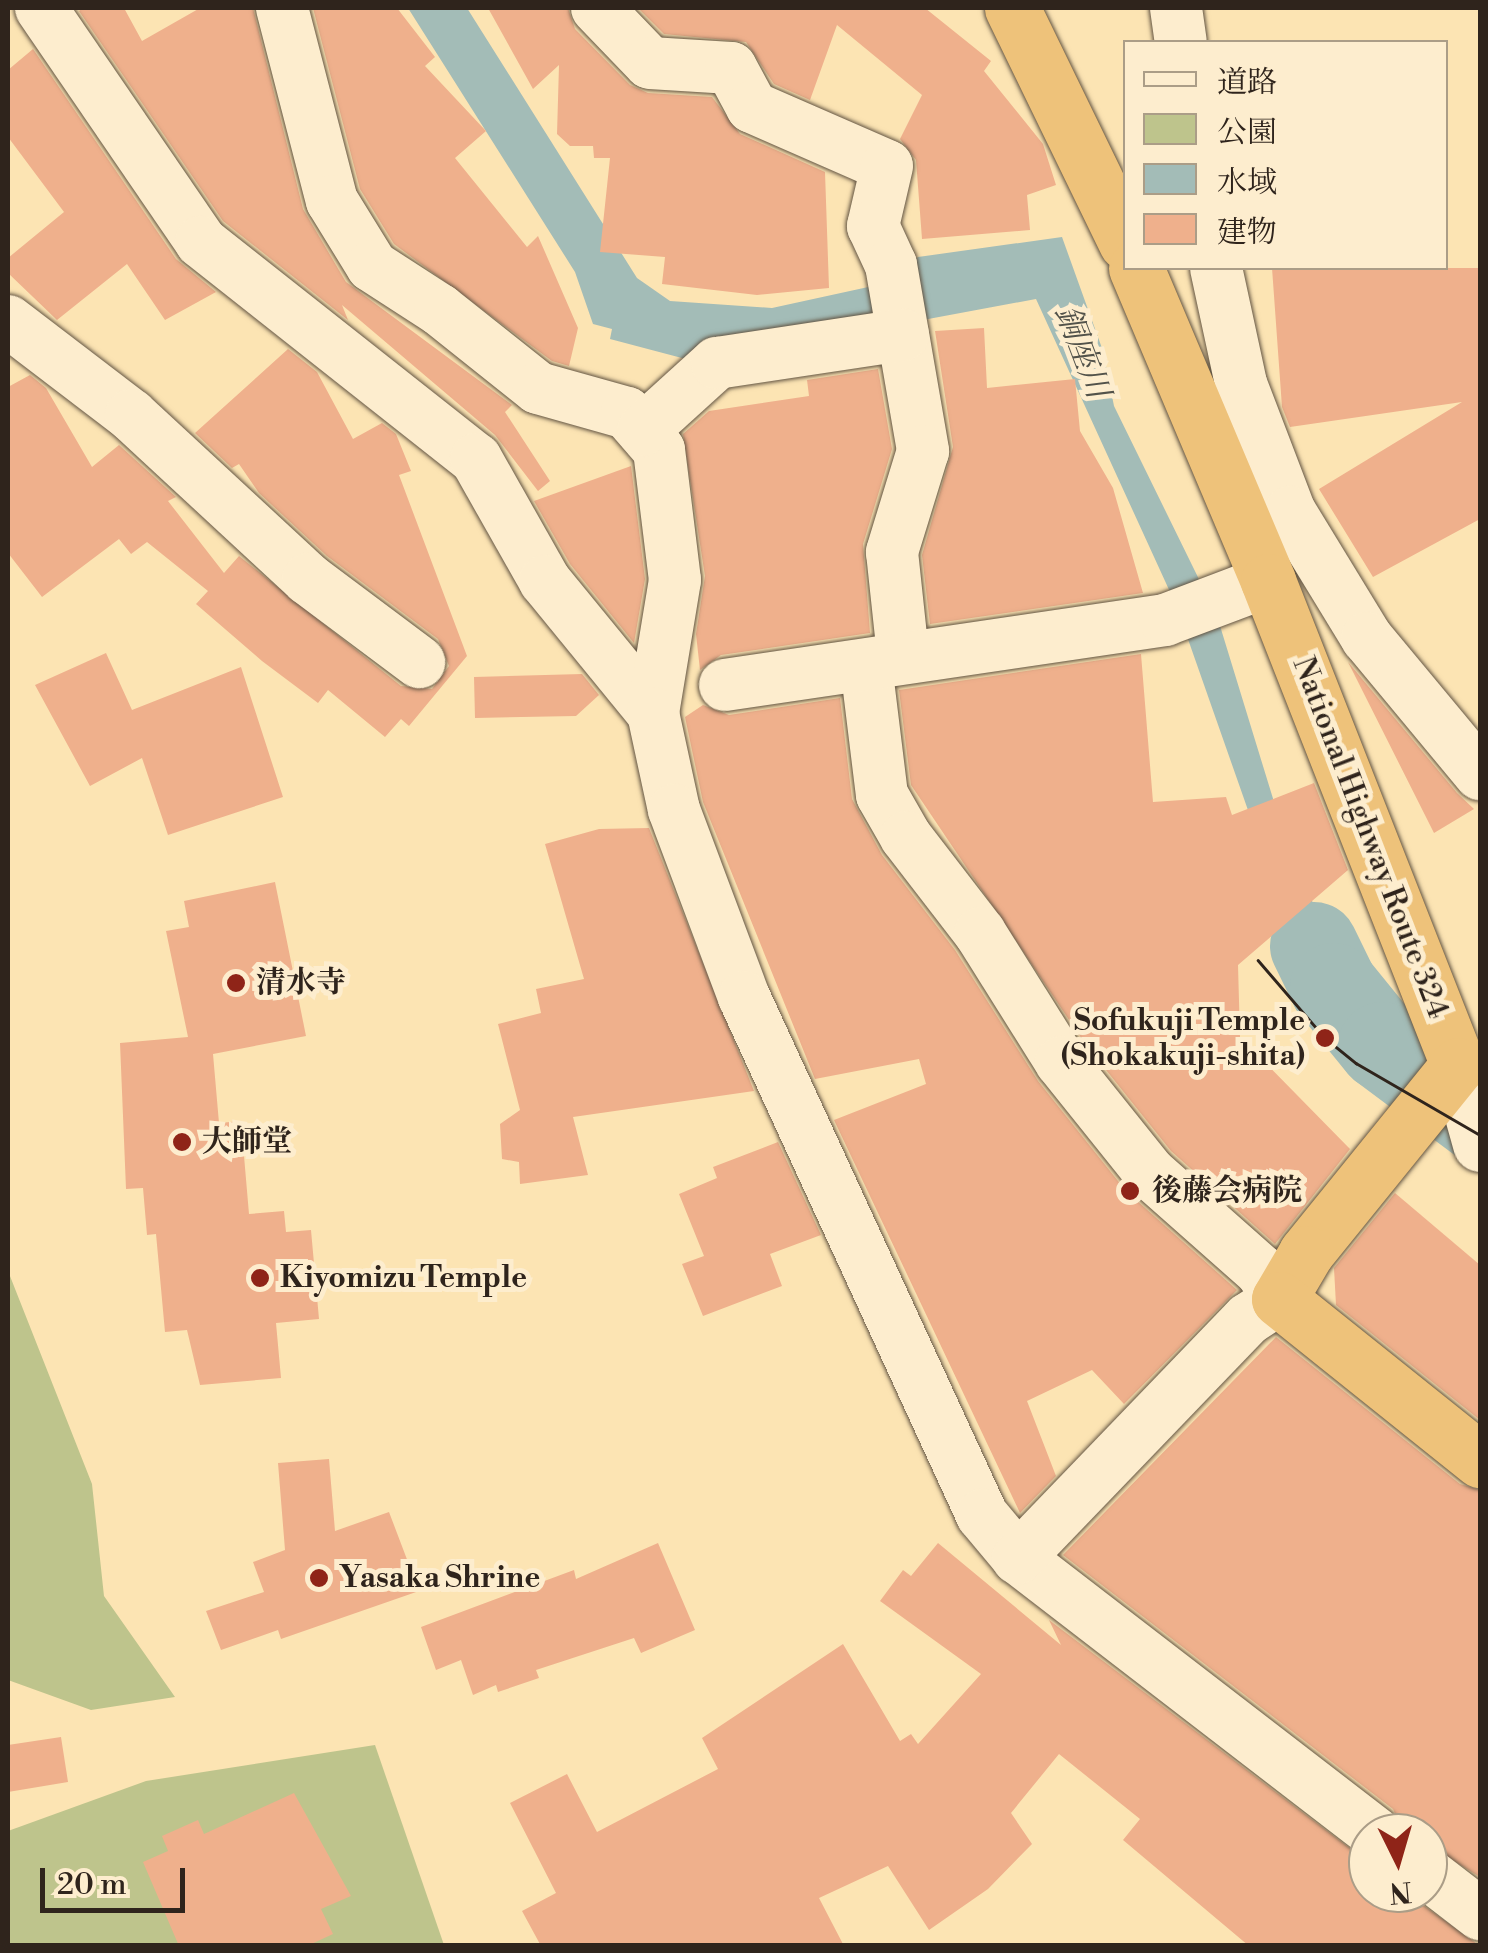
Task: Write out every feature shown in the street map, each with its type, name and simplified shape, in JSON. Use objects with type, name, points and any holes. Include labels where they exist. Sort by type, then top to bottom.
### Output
[{"type":"highway","points":[[1012,8],[1123,237]]},
{"type":"highway","name":"National Highway Route 324","points":[[1137,270],[1248,590],[1473,1057]]},
{"type":"highway","points":[[1473,1057],[1306,1252],[1279,1299],[1480,1460]]},
{"type":"street","points":[[41,8],[201,242],[476,458],[545,582],[653,713]]},
{"type":"street","points":[[282,8],[332,201],[372,266],[440,310],[538,388],[627,413],[659,450],[676,580],[653,713],[674,810],[744,997],[982,1515],[1018,1558],[1349,1813]]},
{"type":"street","points":[[597,8],[650,63],[731,68],[752,107],[887,166],[873,226],[891,264],[923,451],[892,552],[884,660],[882,795],[906,838],[980,933],[1062,1062],[1149,1172],[1261,1271],[1279,1299],[1248,1319],[1018,1558]]},
{"type":"street","points":[[1176,8],[1180,40]]},
{"type":"street","points":[[1216,270],[1241,384],[1290,512],[1368,638],[1480,774]]},
{"type":"street","points":[[8,321],[131,415],[308,579],[419,662]]},
{"type":"street","points":[[643,430],[717,363],[901,331]]},
{"type":"street","points":[[725,685],[1165,620],[1248,590]]},
{"type":"street","points":[[1473,1057],[1480,1144]]},
{"type":"street","points":[[1448,1889],[1480,1914]]},
{"type":"green space","points":[[8,1271],[92,1484],[104,1596],[175,1697],[91,1710],[8,1680]]},
{"type":"green space","points":[[375,1745],[444,1945],[8,1946],[8,1831],[146,1781]]},
{"type":"water","points":[[408,8],[467,8],[637,278],[670,301],[772,308],[882,284],[918,257],[1062,237],[1103,351],[1114,406],[1217,616],[1286,841],[1319,917],[1380,1025],[1382,1046],[1316,1004],[1176,605],[1036,299],[697,362],[610,339],[612,329],[593,324],[575,272]]},
{"type":"building","points":[[124,8],[142,41],[200,8],[253,8],[303,209],[346,282],[512,405],[505,412],[550,481],[538,491],[495,435],[342,305],[348,320],[223,221],[79,11]]},
{"type":"building","points":[[313,8],[397,8],[435,57],[425,66],[486,131],[455,158],[527,247],[538,236],[578,328],[569,366],[552,361],[394,244],[360,189]]},
{"type":"building","points":[[488,8],[568,8],[575,29],[630,85],[648,93],[712,97],[740,134],[825,172],[829,288],[757,295],[662,284],[665,257],[600,252],[610,158],[594,158],[593,146],[570,146],[557,134],[559,65],[533,89]]},
{"type":"building","points":[[638,8],[925,8],[991,61],[984,71],[1043,144],[1056,185],[1027,195],[1030,230],[922,239],[916,160],[900,139],[922,95],[837,25],[810,100],[774,84],[746,42],[664,34]]},
{"type":"building","points":[[33,49],[176,259],[216,292],[165,320],[127,264],[57,320],[8,273],[8,258],[64,212],[8,137],[8,70]]},
{"type":"building","points":[[1480,268],[1480,519],[1373,577],[1319,489],[1462,402],[1290,427],[1282,407],[1272,270]]},
{"type":"building","points":[[984,328],[987,388],[1075,379],[1080,431],[1113,488],[1143,593],[930,624],[922,555],[953,447],[935,331]]},
{"type":"building","points":[[288,349],[317,372],[353,439],[382,423],[396,434],[411,471],[399,475],[467,656],[409,726],[401,719],[385,737],[328,690],[318,703],[262,661],[196,604],[208,591],[147,542],[131,554],[119,539],[42,597],[8,553],[8,387],[30,375],[46,388],[92,467],[119,445],[176,497],[168,501],[224,573],[239,556],[401,686],[432,689],[449,666],[438,639],[327,556],[259,493],[239,464],[232,468],[195,433]]},
{"type":"building","points":[[878,369],[892,449],[863,544],[870,633],[721,655],[700,670],[696,634],[705,576],[683,434],[709,411],[809,396],[807,380]]},
{"type":"building","points":[[631,466],[645,579],[634,643],[570,564],[534,501]]},
{"type":"building","points":[[106,653],[132,710],[241,667],[283,797],[168,835],[142,758],[90,786],[35,685]]},
{"type":"building","points":[[1141,654],[1153,802],[1226,797],[1232,815],[1314,783],[1348,870],[1238,965],[1240,1037],[1350,1149],[1275,1244],[1171,1151],[1086,1045],[911,785],[899,690]]},
{"type":"building","points":[[1348,662],[1457,793],[1474,809],[1434,833]]},
{"type":"building","points":[[582,674],[599,695],[576,716],[475,718],[474,677]]},
{"type":"building","points":[[840,698],[852,799],[882,855],[955,950],[1038,1081],[1126,1191],[1237,1290],[1124,1404],[1092,1370],[1027,1401],[1056,1476],[1020,1513],[834,1120],[926,1084],[919,1059],[815,1079],[703,802],[685,717],[703,705],[729,715]]},
{"type":"building","points":[[649,828],[754,1091],[573,1117],[588,1175],[520,1184],[519,1162],[502,1159],[500,1124],[520,1110],[498,1024],[541,1013],[536,989],[584,979],[545,844],[599,829]]},
{"type":"building","points":[[275,882],[306,1036],[213,1054],[219,1123],[241,1121],[249,1214],[284,1211],[286,1232],[311,1230],[319,1319],[276,1323],[281,1378],[200,1385],[187,1330],[165,1332],[156,1234],[147,1235],[143,1188],[126,1189],[120,1043],[188,1037],[166,931],[189,927],[184,901]]},
{"type":"building","points":[[778,1142],[821,1235],[770,1254],[782,1286],[703,1316],[682,1264],[704,1256],[679,1194],[717,1178],[713,1167]]},
{"type":"building","points":[[1395,1193],[1480,1265],[1480,1420],[1336,1305],[1334,1268]]},
{"type":"building","points":[[1276,1337],[1460,1484],[1480,1490],[1480,1877],[1448,1857],[1448,1813],[1395,1813],[1063,1555]]},
{"type":"building","points":[[329,1459],[335,1531],[389,1512],[419,1591],[281,1639],[278,1630],[221,1650],[206,1611],[264,1592],[253,1562],[285,1550],[278,1463]]},
{"type":"building","points":[[658,1543],[695,1630],[641,1653],[634,1638],[536,1670],[539,1678],[498,1692],[496,1685],[473,1695],[461,1660],[436,1670],[421,1627],[574,1570],[576,1579]]},
{"type":"building","points":[[938,1543],[1061,1645],[1049,1620],[1348,1847],[1348,1913],[1434,1913],[1480,1946],[1249,1946],[1123,1840],[1140,1819],[1059,1754],[1011,1813],[1032,1844],[988,1889],[929,1930],[888,1866],[819,1898],[844,1946],[541,1946],[522,1911],[556,1893],[510,1803],[567,1774],[597,1832],[718,1769],[702,1738],[843,1644],[900,1741],[911,1734],[918,1744],[981,1674],[880,1601],[903,1570],[911,1576]]},
{"type":"building","points":[[61,1737],[68,1782],[8,1792],[8,1745]]},
{"type":"building","points":[[294,1793],[351,1896],[321,1909],[333,1934],[307,1946],[179,1946],[143,1862],[168,1851],[162,1836],[198,1820],[204,1834]]},
{"type":"waterway","name":"銅座川","points":[[1314,946],[1334,987],[1382,1046],[1480,1119]]},
{"type":"tram line","points":[[1258,960],[1325,1038],[1356,1063],[1480,1135]]},
{"type":"place","name":"清水寺","points":[[236,983]]},
{"type":"place","name":"Sofukuji Temple (Shokakuji-shita)","points":[[1325,1038]]},
{"type":"place","name":"大師堂","points":[[182,1142]]},
{"type":"place","name":"後藤会病院","points":[[1130,1191]]},
{"type":"place","name":"Kiyomizu Temple","points":[[260,1278]]},
{"type":"place","name":"Yasaka Shrine","points":[[319,1578]]}]
